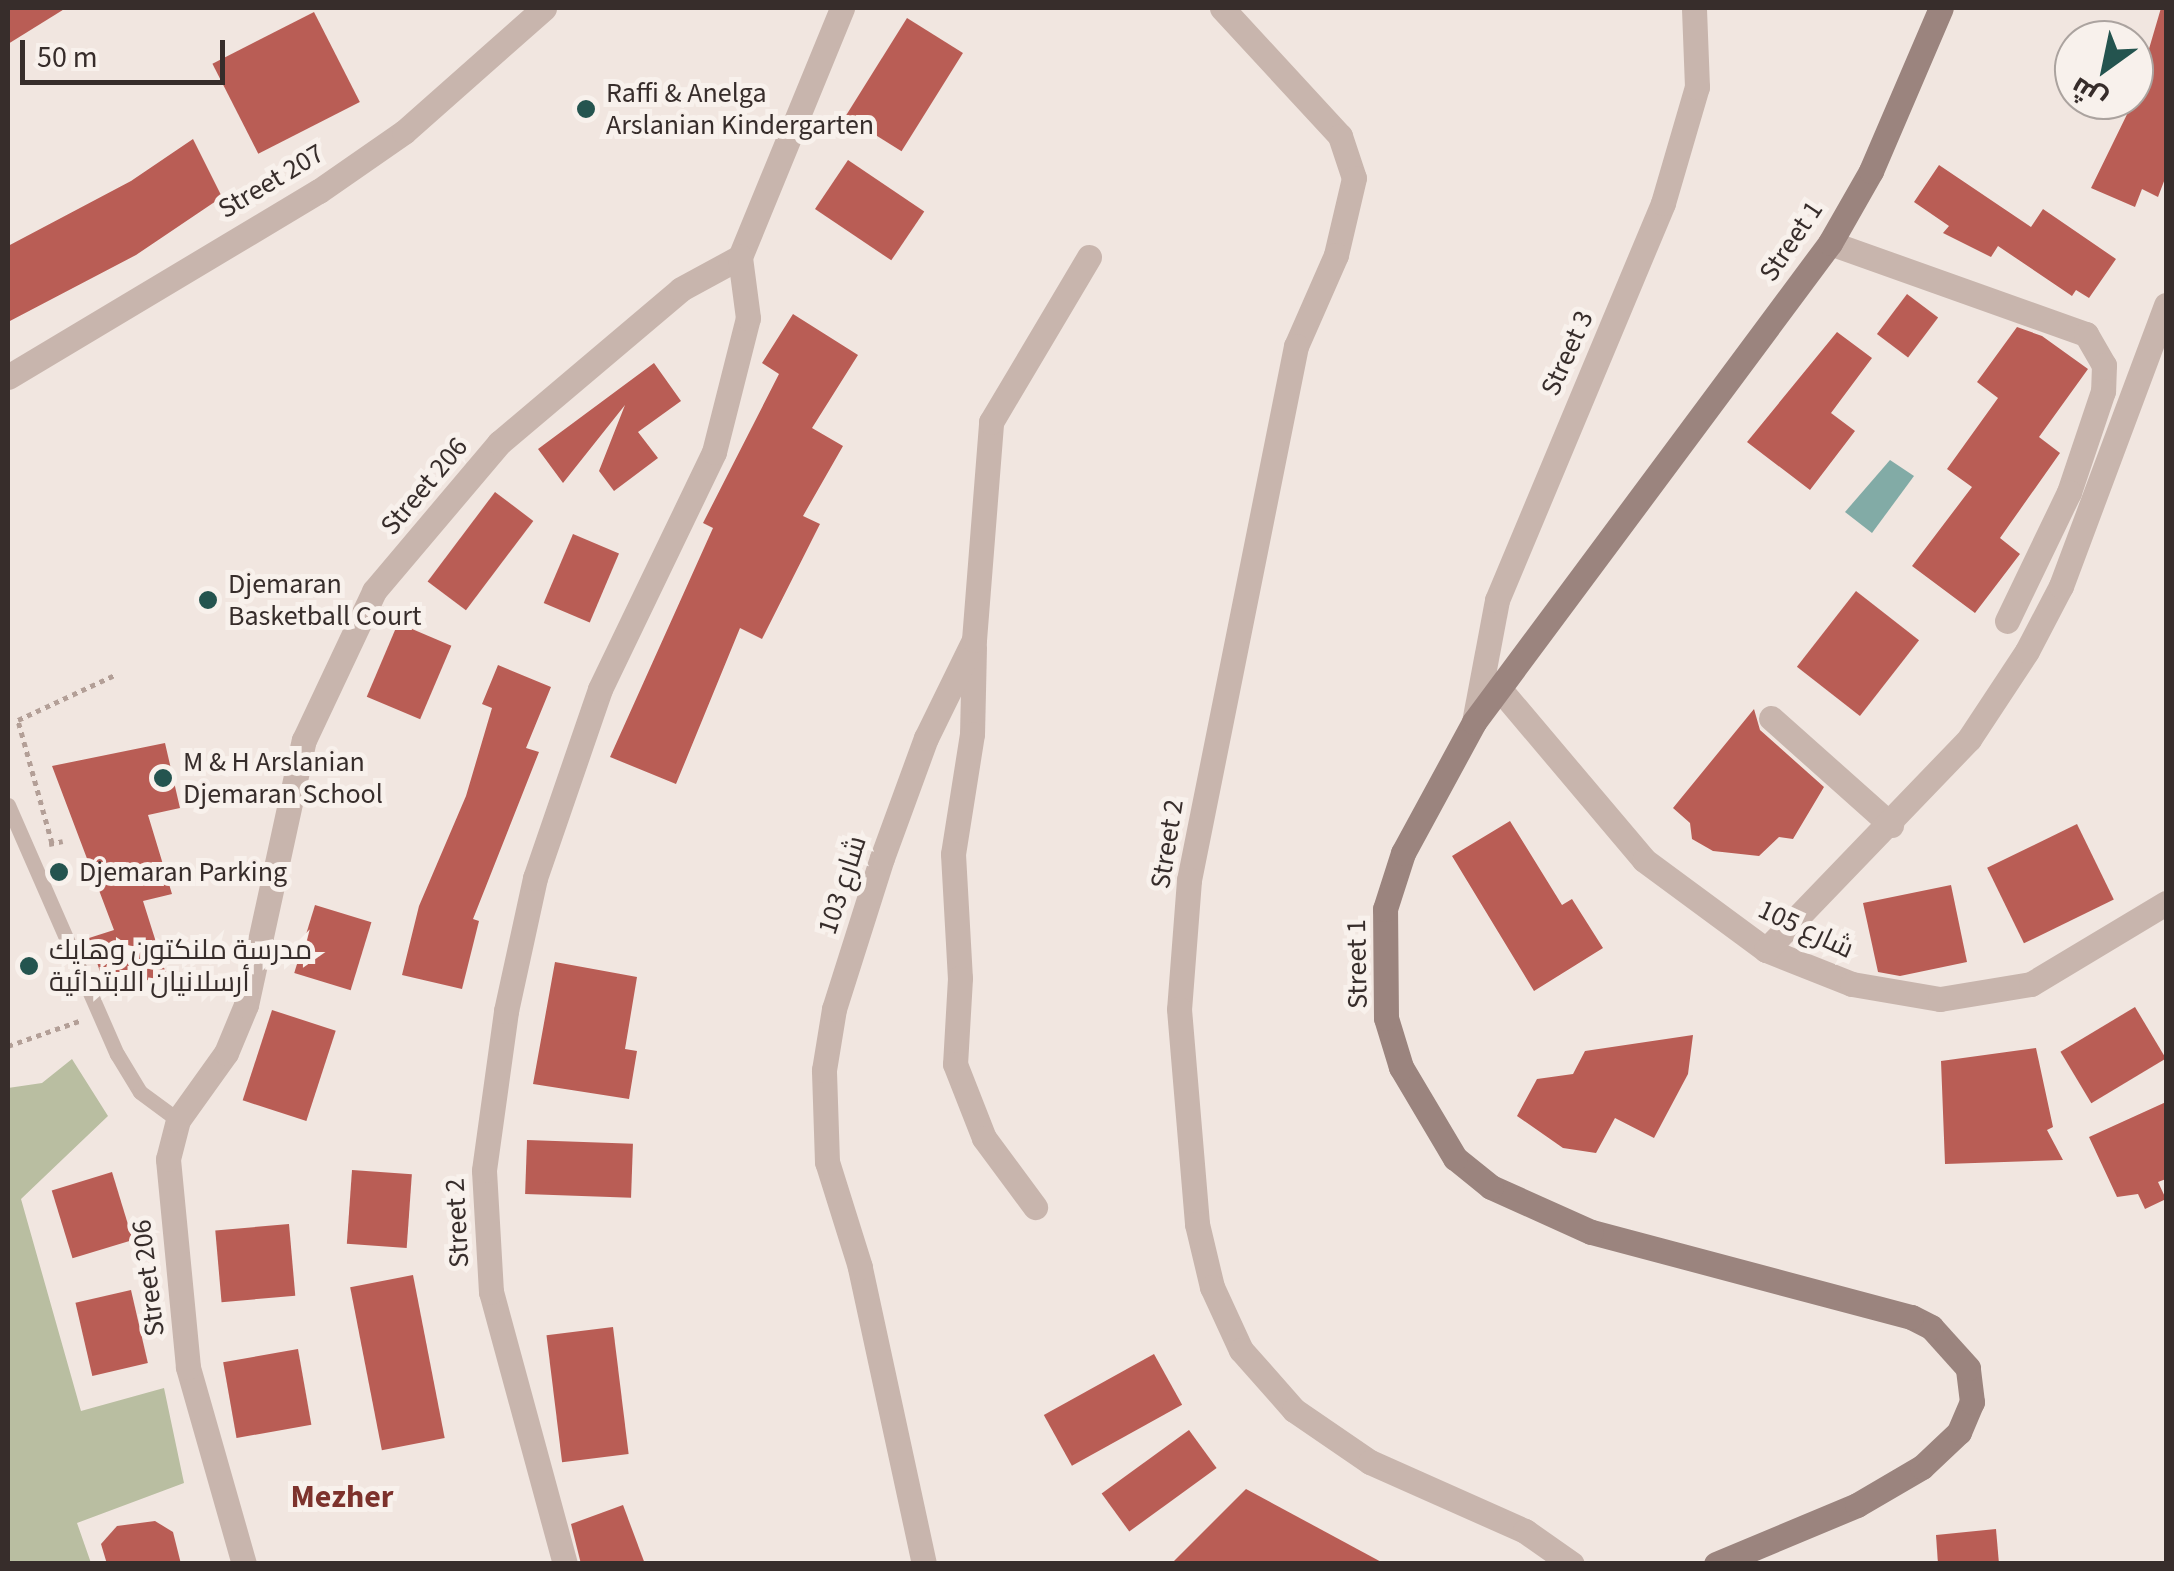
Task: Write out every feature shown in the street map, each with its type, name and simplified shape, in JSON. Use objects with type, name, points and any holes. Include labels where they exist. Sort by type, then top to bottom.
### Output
[{"type":"main road","name":"Street 1","points":[[1716,1564],[1857,1505],[1922,1467],[1959,1432],[1972,1402],[1968,1368],[1931,1327],[1911,1318],[1591,1232],[1491,1186],[1456,1158],[1401,1067],[1386,1018],[1382,942],[1402,853],[1474,722],[1830,243],[1871,171],[1941,8]]},
{"type":"street","name":"Street 207","points":[[8,377],[319,191],[404,132],[544,8]]},
{"type":"street","points":[[740,257],[842,8]]},
{"type":"street","name":"Street 2","points":[[1222,8],[1340,136],[1354,178],[1336,256],[1296,346],[1189,880],[1179,1009],[1196,1224],[1212,1286],[1241,1350],[1294,1410],[1370,1462],[1526,1531],[1572,1564]]},
{"type":"street","name":"Street 3","points":[[1474,722],[1496,600],[1663,203],[1697,87],[1694,8]]},
{"type":"street","points":[[1830,243],[2086,334],[2104,364],[2103,391],[2069,492],[2007,621]]},
{"type":"street","name":"Street 206","points":[[244,1564],[188,1367],[168,1159],[178,1120],[226,1053],[246,1005],[304,740],[374,591],[500,443],[680,289],[740,257]]},
{"type":"street","name":"Street 2","points":[[565,1564],[491,1292],[486,1152],[506,1011],[534,878],[600,689],[714,452],[748,318],[740,257]]},
{"type":"street","name":"شارع 103","points":[[924,1564],[860,1267],[827,1162],[821,1101],[834,1009],[882,858],[926,738],[974,640],[985,438],[996,410],[1055,324],[1089,257]]},
{"type":"street","points":[[1766,950],[1969,740],[2036,635],[2061,586],[2166,304]]},
{"type":"street","points":[[974,640],[972,734],[953,854],[960,978],[956,1064],[984,1138],[1034,1208]]},
{"type":"street","name":"شارع 105","points":[[1498,686],[1644,860],[1766,950],[1852,984],[1940,998],[2031,984],[2166,903]]},
{"type":"street","points":[[1771,718],[1891,825]]},
{"type":"lane","points":[[8,805],[99,1014],[140,1092],[178,1120]]},
{"type":"path","points":[[52,843],[18,720],[117,674]]},
{"type":"path","points":[[8,1046],[99,1014]]},
{"type":"green space","points":[[72,1059],[108,1116],[21,1199],[81,1411],[164,1388],[184,1483],[77,1523],[91,1563],[8,1563],[8,1088],[42,1083]]},
{"type":"water","points":[[1890,460],[1914,476],[1872,533],[1845,512]]},
{"type":"building","points":[[8,8],[66,8],[8,44]]},
{"type":"building","points":[[2161,8],[2166,8],[2166,176],[2158,197],[2142,189],[2135,207],[2091,188],[2124,120],[2154,120],[2154,32]]},
{"type":"building","points":[[314,12],[360,102],[258,154],[212,64]]},
{"type":"building","points":[[907,18],[963,53],[902,151],[846,116]]},
{"type":"building","points":[[193,139],[222,197],[136,255],[8,322],[8,246],[131,181]]},
{"type":"building","points":[[848,160],[924,211],[891,260],[815,209]]},
{"type":"building","points":[[1939,165],[2031,227],[2043,209],[2116,259],[2089,298],[2076,290],[2072,296],[1998,246],[1991,257],[1943,233],[1949,226],[1914,202]]},
{"type":"building","points":[[1907,294],[1938,317],[1908,357],[1877,334]]},
{"type":"building","points":[[793,314],[858,355],[812,428],[843,446],[803,516],[820,524],[762,639],[740,628],[676,784],[610,757],[713,528],[703,523],[779,374],[762,363]]},
{"type":"building","points":[[2017,327],[2042,336],[2088,369],[2039,437],[2060,453],[2000,538],[2020,554],[1975,613],[1912,566],[1972,487],[1947,469],[1998,398],[1977,382]]},
{"type":"building","points":[[1837,332],[1872,358],[1831,413],[1855,431],[1810,490],[1747,442]]},
{"type":"building","points":[[654,363],[681,401],[638,432],[658,458],[614,491],[599,471],[625,405],[563,483],[538,449]]},
{"type":"building","points":[[495,492],[533,521],[466,610],[428,581]]},
{"type":"building","points":[[573,534],[619,554],[590,623],[544,603]]},
{"type":"building","points":[[1856,591],[1919,640],[1860,716],[1797,667]]},
{"type":"building","points":[[398,623],[451,646],[420,719],[367,697]]},
{"type":"building","points":[[498,665],[551,687],[526,748],[539,752],[473,919],[479,921],[462,989],[402,975],[419,906],[466,796],[492,708],[482,704]]},
{"type":"building","points":[[1754,709],[1760,730],[1824,787],[1793,839],[1779,837],[1759,856],[1713,851],[1692,839],[1690,823],[1673,808]]},
{"type":"building","points":[[165,743],[180,808],[148,815],[172,894],[143,901],[167,977],[105,987],[89,938],[114,930],[52,766]]},
{"type":"building","points":[[1510,821],[1562,905],[1572,899],[1603,948],[1534,991],[1452,856]]},
{"type":"building","points":[[2077,824],[2114,899],[2024,943],[1987,868]]},
{"type":"building","points":[[1951,885],[1967,962],[1900,976],[1878,972],[1863,903]]},
{"type":"building","points":[[315,905],[371,922],[351,990],[294,973]]},
{"type":"building","points":[[555,962],[637,977],[625,1049],[637,1051],[629,1099],[533,1084]]},
{"type":"building","points":[[2135,1007],[2166,1058],[2091,1103],[2060,1052]]},
{"type":"building","points":[[272,1010],[336,1031],[306,1121],[243,1100]]},
{"type":"building","points":[[1693,1035],[1688,1074],[1654,1138],[1615,1118],[1596,1153],[1563,1148],[1517,1116],[1537,1079],[1573,1074],[1585,1051]]},
{"type":"building","points":[[2036,1048],[2053,1127],[2047,1130],[2063,1160],[1945,1164],[1941,1061]]},
{"type":"building","points":[[2166,1102],[2166,1179],[2158,1182],[2166,1199],[2145,1209],[2138,1194],[2117,1197],[2089,1137]]},
{"type":"building","points":[[527,1140],[633,1144],[631,1198],[525,1194]]},
{"type":"building","points":[[352,1170],[412,1174],[407,1248],[347,1244]]},
{"type":"building","points":[[112,1172],[133,1240],[73,1258],[52,1190]]},
{"type":"building","points":[[289,1224],[295,1296],[222,1302],[215,1230]]},
{"type":"building","points":[[413,1275],[445,1438],[382,1450],[350,1287]]},
{"type":"building","points":[[131,1290],[148,1363],[92,1376],[75,1303]]},
{"type":"building","points":[[613,1327],[629,1454],[562,1462],[546,1335]]},
{"type":"building","points":[[298,1349],[311,1425],[237,1438],[223,1362]]},
{"type":"building","points":[[1154,1354],[1182,1405],[1072,1466],[1044,1415]]},
{"type":"building","points":[[1189,1430],[1217,1468],[1129,1532],[1102,1493]]},
{"type":"building","points":[[1246,1489],[1385,1564],[1171,1564]]},
{"type":"building","points":[[623,1505],[645,1564],[581,1564],[571,1524]]},
{"type":"building","points":[[155,1521],[173,1532],[181,1564],[107,1564],[101,1544],[117,1526]]},
{"type":"building","points":[[1996,1529],[1999,1564],[1938,1564],[1936,1535]]},
{"type":"place","name":"Raffi & Anelga Arslanian Kindergarten","points":[[586,109]]},
{"type":"place","name":"Djemaran Basketball Court","points":[[208,600]]},
{"type":"place","name":"M & H Arslanian Djemaran School","points":[[163,778]]},
{"type":"place","name":"Djemaran Parking","points":[[59,872]]},
{"type":"place","name":"مدرسة ملنكتون وهايك أرسلانيان الابتدائية","points":[[29,966]]},
{"type":"district","name":"Mezher","points":[[342,1497]]}]
